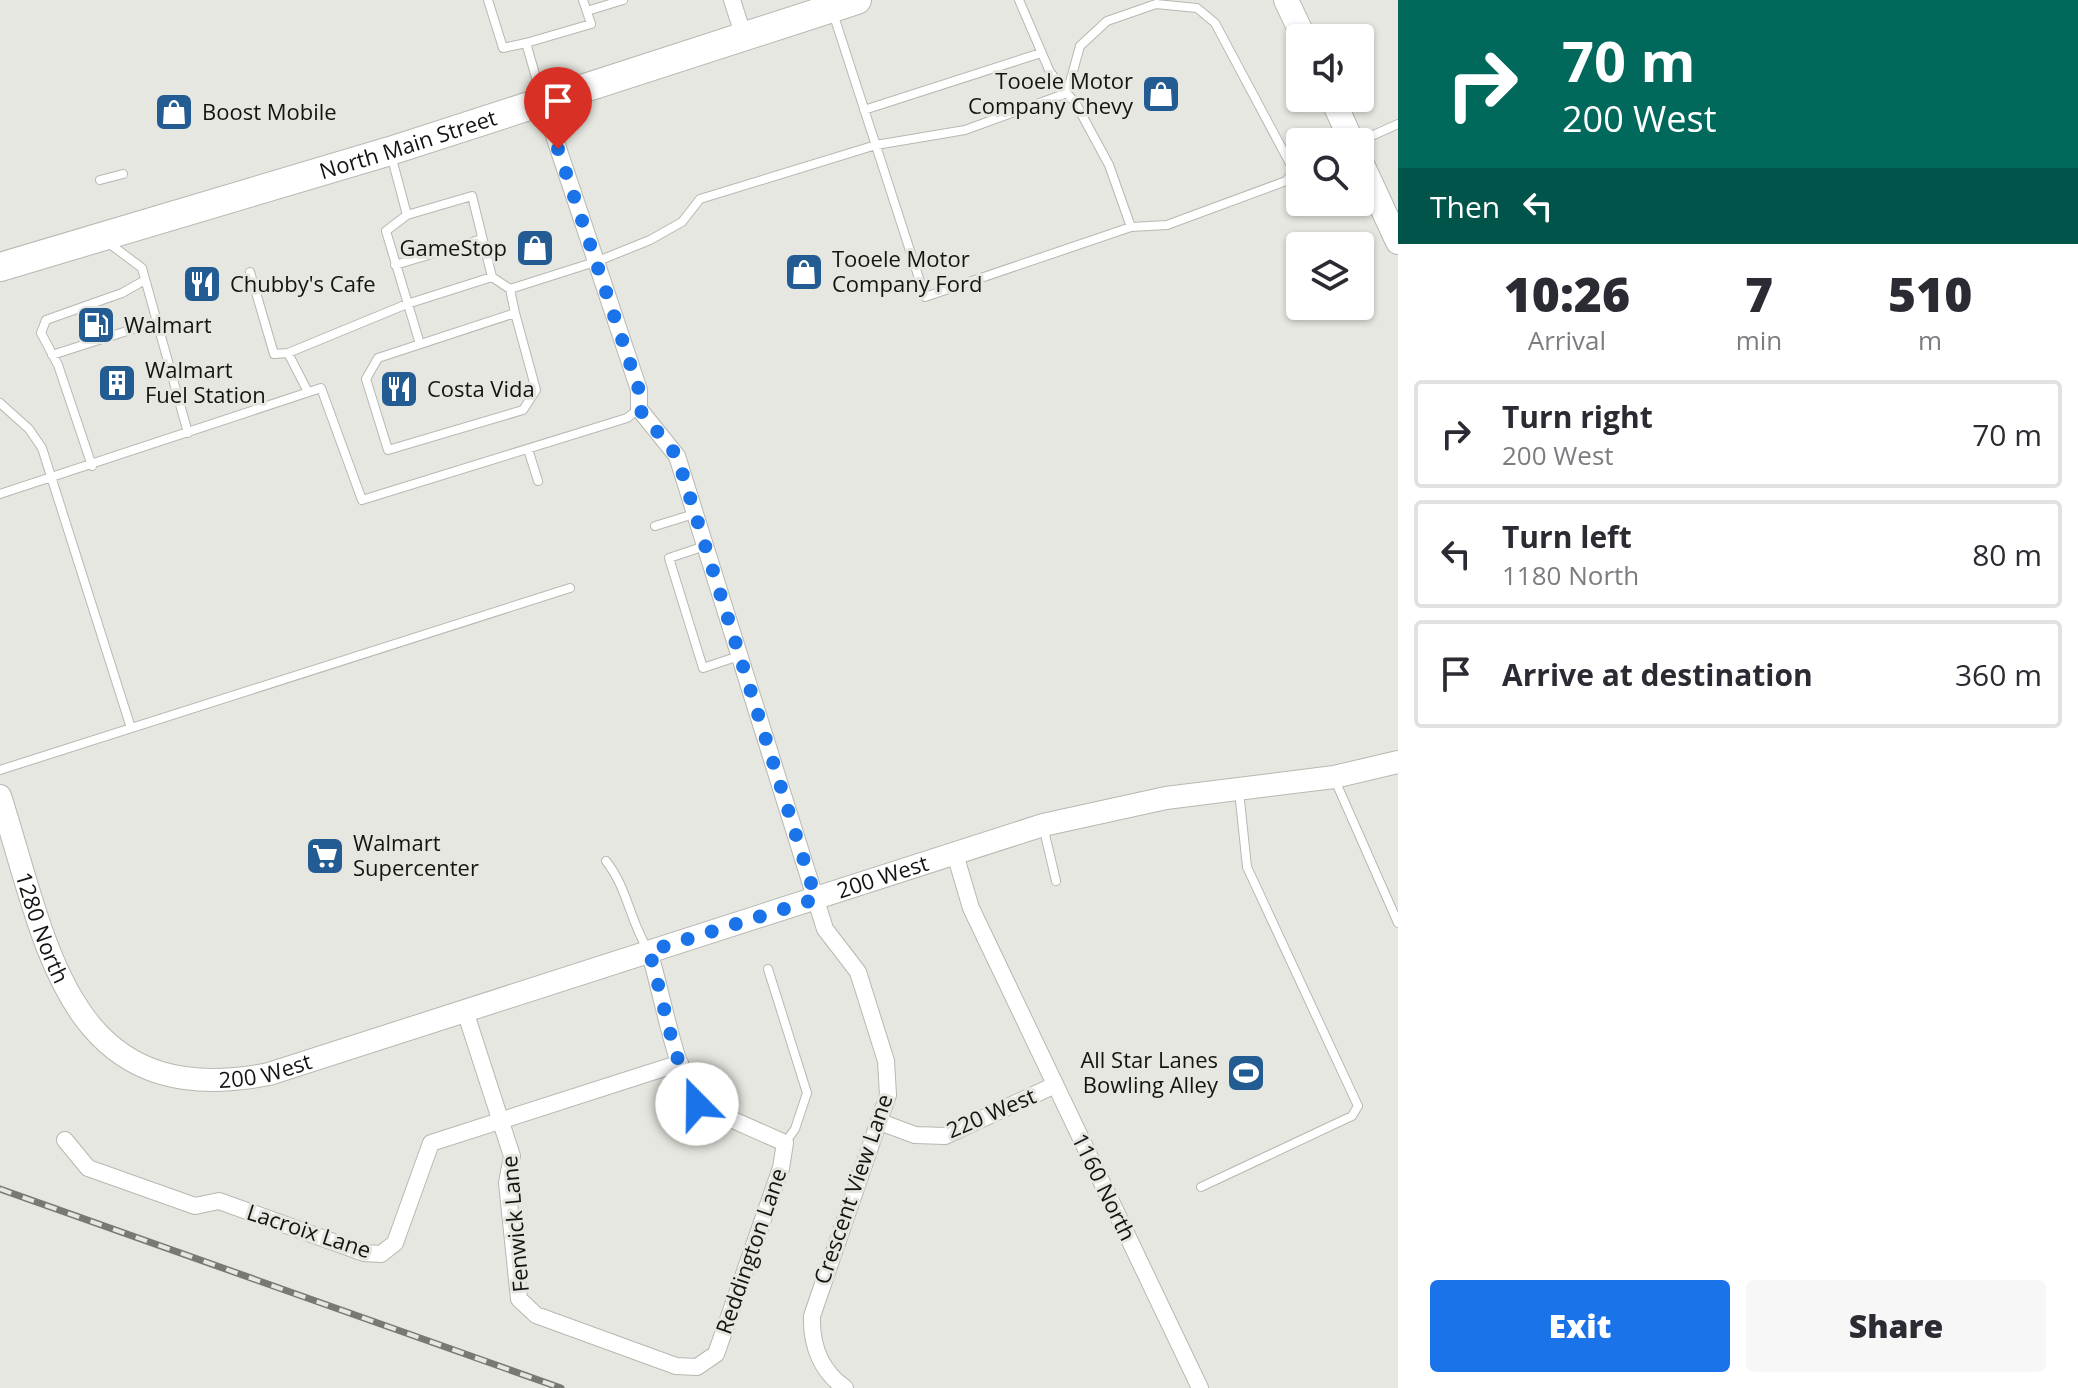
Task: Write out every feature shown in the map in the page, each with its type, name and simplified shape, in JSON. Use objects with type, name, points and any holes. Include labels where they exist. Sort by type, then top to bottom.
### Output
[{"type":"highway","name":"North Main Street","points":[[102,239],[543,103],[844,4]]},
{"type":"highway","points":[[0,267],[102,239]]},
{"type":"main road","points":[[1286,0],[1297,24]]},
{"type":"main road","points":[[1374,190],[1398,242]]},
{"type":"street","points":[[732,0],[744,37]]},
{"type":"street","points":[[543,103],[639,390],[639,409]]},
{"type":"street","name":"Crescent View Lane","points":[[639,409],[677,456],[816,899],[833,945],[858,972],[886,1061],[888,1095],[812,1316],[812,1338],[820,1360],[845,1388]]},
{"type":"street","name":"200 West","points":[[108,1045],[134,1064],[164,1076],[201,1083],[235,1081],[269,1074],[1043,825],[1166,798],[1334,777],[1398,762]]},
{"type":"street","name":"1280 North","points":[[0,796],[55,969],[82,1018],[108,1045]]},
{"type":"street","name":"1160 North","points":[[955,854],[971,908],[1200,1388]]},
{"type":"street","name":"Reddington Lane","points":[[649,951],[680,1063],[697,1104],[785,1143],[781,1168],[716,1354],[697,1367]]},
{"type":"street","name":"Fenwick Lane","points":[[465,1011],[512,1156],[507,1183],[517,1288],[526,1308],[676,1366],[697,1367]]},
{"type":"street","name":"Lacroix Lane","points":[[65,1140],[88,1168],[195,1206],[219,1201],[364,1253],[381,1254],[395,1243],[431,1143],[680,1063]]},
{"type":"street","name":"220 West","points":[[880,1122],[915,1135],[945,1136],[1055,1085]]},
{"type":"lane","points":[[488,0],[503,48],[591,24],[583,0]]},
{"type":"lane","points":[[587,11],[623,0]]},
{"type":"lane","points":[[1019,0],[1050,72],[1067,93],[1109,165],[1131,227]]},
{"type":"lane","points":[[844,4],[864,110],[925,297],[1131,227],[1167,225],[1286,181],[1294,171],[1215,23],[1197,8],[1156,4],[1107,21],[1080,46],[1067,93]]},
{"type":"lane","points":[[526,43],[543,103]]},
{"type":"lane","points":[[864,110],[1041,53]]},
{"type":"lane","points":[[510,289],[598,261],[682,222],[700,199],[876,145],[965,130],[1067,93]]},
{"type":"lane","points":[[1374,135],[1398,124]]},
{"type":"lane","points":[[390,151],[407,215]]},
{"type":"lane","points":[[100,180],[123,174]]},
{"type":"lane","points":[[420,344],[386,231],[407,215],[472,196],[492,277],[510,289],[536,390],[523,410],[388,450],[366,379],[378,358],[515,313]]},
{"type":"lane","points":[[102,239],[142,268],[188,433]]},
{"type":"lane","points":[[395,265],[482,239]]},
{"type":"lane","points":[[250,272],[274,354],[288,353],[407,304],[492,277]]},
{"type":"lane","points":[[92,466],[41,333],[46,320],[122,293],[145,280]]},
{"type":"lane","points":[[52,355],[155,322]]},
{"type":"lane","points":[[288,353],[308,392]]},
{"type":"lane","points":[[0,494],[321,388],[362,500],[627,418],[639,409]]},
{"type":"lane","points":[[0,403],[35,437],[53,479],[131,728]]},
{"type":"lane","points":[[528,449],[538,481]]},
{"type":"lane","points":[[655,526],[695,514]]},
{"type":"lane","points":[[705,546],[669,558],[703,668],[740,656]]},
{"type":"lane","points":[[0,770],[570,588]]},
{"type":"lane","points":[[1334,777],[1398,923]]},
{"type":"lane","points":[[1201,1187],[1352,1116],[1358,1106],[1251,879],[1244,853],[1239,791]]},
{"type":"lane","points":[[1043,825],[1056,881]]},
{"type":"lane","points":[[606,861],[619,877],[635,928],[649,951]]},
{"type":"lane","points":[[768,969],[807,1093],[795,1129],[785,1143]]},
{"type":"railway","points":[[0,1189],[561,1388]]},
{"type":"place","name":"Tooele Motor Company Chevy","points":[[1161,94]]},
{"type":"place","name":"Boost Mobile","points":[[174,112]]},
{"type":"place","name":"GameStop","points":[[535,248]]},
{"type":"place","name":"Tooele Motor Company Ford","points":[[804,272]]},
{"type":"place","name":"Chubby's Cafe","points":[[202,284]]},
{"type":"place","name":"Walmart","points":[[96,325]]},
{"type":"place","name":"Walmart Fuel Station","points":[[117,383]]},
{"type":"place","name":"Costa Vida","points":[[399,389]]},
{"type":"place","name":"Walmart Supercenter","points":[[325,856]]},
{"type":"place","name":"All Star Lanes Bowling Alley","points":[[1246,1073]]},
{"type":"route","points":[[558,149],[639,390],[639,409],[677,456],[816,899],[649,951],[673,1042],[697,1104]]}]
